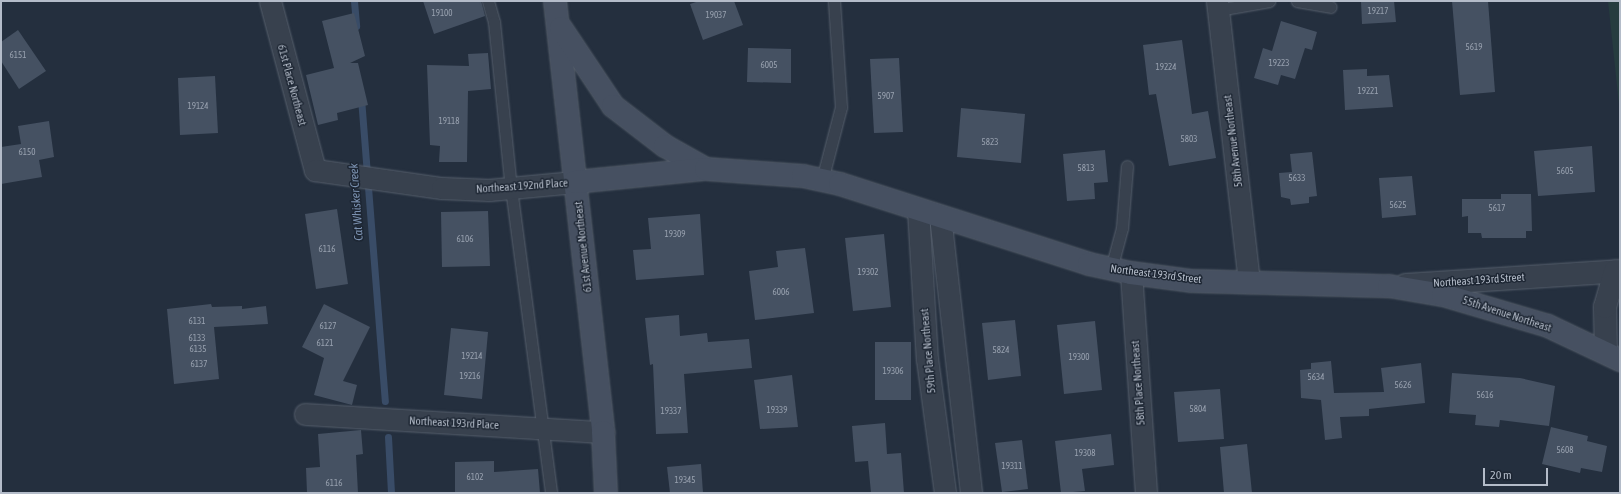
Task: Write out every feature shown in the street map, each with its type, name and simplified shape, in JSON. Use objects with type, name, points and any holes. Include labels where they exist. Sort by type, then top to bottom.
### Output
[{"type":"main road","points":[[556,11],[585,68],[614,106],[665,146],[706,169]]},
{"type":"main road","name":"61st Avenue Northeast","points":[[556,11],[603,432],[606,493]]},
{"type":"main road","name":"Northeast 193rd Street","points":[[706,169],[767,171],[822,180],[1121,271],[1192,281],[1388,286]]},
{"type":"main road","name":"Northeast 192nd Place","points":[[575,182],[706,169]]},
{"type":"main road","name":"55th Avenue Northeast","points":[[1388,286],[1488,306],[1548,326],[1613,356]]},
{"type":"street","name":"61st Place Northeast","points":[[270,1],[315,170]]},
{"type":"street","name":"58th Avenue Northeast","points":[[1217,6],[1249,282]]},
{"type":"street","name":"Northeast 192nd Place","points":[[315,170],[442,188],[511,188],[575,182]]},
{"type":"street","name":"59th Place Northeast","points":[[918,209],[927,359],[944,493]]},
{"type":"street","points":[[940,216],[971,493]]},
{"type":"street","name":"58th Place Northeast","points":[[1121,271],[1146,493]]},
{"type":"street","points":[[1613,356],[1605,307],[1617,271]]},
{"type":"street","name":"Northeast 193rd Street","points":[[1388,286],[1617,271]]},
{"type":"street","name":"Northeast 193rd Place","points":[[305,414],[603,432]]},
{"type":"lane","points":[[488,1],[494,22],[511,188],[551,493]]},
{"type":"lane","points":[[822,180],[841,107],[834,1]]},
{"type":"lane","points":[[1217,6],[1269,1]]},
{"type":"lane","points":[[1297,1],[1330,7]]},
{"type":"lane","points":[[1121,271],[1122,228],[1127,166]]},
{"type":"green space","points":[[1608,1],[1620,1],[1620,114]]},
{"type":"building","points":[[423,1],[481,1],[485,16],[434,34]]},
{"type":"building","points":[[699,1],[734,1],[743,25],[703,40],[690,4]]},
{"type":"building","points":[[1361,1],[1394,1],[1396,22],[1362,24]]},
{"type":"building","points":[[1452,1],[1488,1],[1495,92],[1460,95]]},
{"type":"building","points":[[354,13],[365,56],[350,63],[358,63],[368,105],[337,113],[338,120],[318,125],[306,75],[334,68],[322,21]]},
{"type":"building","points":[[1281,21],[1317,32],[1312,50],[1305,48],[1295,79],[1281,75],[1278,85],[1254,78],[1263,48],[1272,51]]},
{"type":"building","points":[[18,30],[46,71],[19,89],[1,61],[1,42]]},
{"type":"building","points":[[1182,40],[1192,114],[1208,111],[1216,158],[1169,166],[1156,94],[1149,95],[1143,45]]},
{"type":"building","points":[[748,48],[791,49],[791,83],[747,82]]},
{"type":"building","points":[[488,53],[491,89],[468,91],[467,162],[439,162],[440,146],[430,145],[427,65],[469,66],[468,54]]},
{"type":"building","points":[[899,58],[903,132],[874,133],[870,59]]},
{"type":"building","points":[[1367,69],[1367,76],[1389,75],[1393,107],[1345,110],[1343,70]]},
{"type":"building","points":[[215,76],[218,133],[180,135],[178,78]]},
{"type":"building","points":[[961,108],[1025,114],[1021,163],[957,157]]},
{"type":"building","points":[[49,121],[54,157],[39,160],[42,177],[1,184],[1,147],[21,144],[18,126]]},
{"type":"building","points":[[1592,146],[1595,192],[1538,196],[1534,151]]},
{"type":"building","points":[[1105,150],[1108,182],[1094,183],[1095,199],[1067,201],[1063,154]]},
{"type":"building","points":[[1312,152],[1317,196],[1309,197],[1309,203],[1291,205],[1290,199],[1281,197],[1279,173],[1292,172],[1290,154]]},
{"type":"building","points":[[1412,176],[1416,215],[1382,218],[1379,178]]},
{"type":"building","points":[[1501,194],[1531,194],[1532,231],[1526,231],[1526,238],[1482,238],[1481,233],[1468,233],[1468,216],[1462,217],[1462,199],[1501,199]]},
{"type":"building","points":[[337,209],[348,284],[316,289],[305,214]]},
{"type":"building","points":[[488,211],[490,266],[442,267],[441,212]]},
{"type":"building","points":[[700,214],[704,275],[636,280],[633,250],[651,249],[648,218]]},
{"type":"building","points":[[884,234],[891,307],[853,311],[845,238]]},
{"type":"building","points":[[805,248],[814,313],[755,320],[749,271],[778,267],[776,251]]},
{"type":"building","points":[[211,304],[212,307],[242,306],[242,309],[266,306],[268,324],[214,327],[219,379],[174,384],[167,309]]},
{"type":"building","points":[[324,304],[370,327],[343,381],[357,385],[352,405],[314,395],[324,358],[302,347]]},
{"type":"building","points":[[679,315],[680,336],[707,333],[708,342],[749,339],[752,368],[684,374],[688,433],[656,434],[653,364],[650,365],[645,318]]},
{"type":"building","points":[[1015,320],[1021,376],[988,380],[982,323]]},
{"type":"building","points":[[1095,321],[1102,390],[1064,394],[1057,325]]},
{"type":"building","points":[[451,328],[488,332],[482,399],[444,395]]},
{"type":"building","points":[[875,342],[911,342],[911,400],[875,400]]},
{"type":"building","points":[[1331,361],[1334,393],[1384,392],[1381,368],[1421,363],[1425,403],[1369,409],[1369,416],[1340,417],[1342,438],[1325,440],[1321,400],[1301,398],[1300,370],[1311,369],[1311,363]]},
{"type":"building","points":[[1452,373],[1520,378],[1555,386],[1549,426],[1500,420],[1499,427],[1475,425],[1476,415],[1449,413]]},
{"type":"building","points":[[792,375],[798,427],[760,429],[754,380]]},
{"type":"building","points":[[1220,389],[1224,439],[1178,442],[1174,392]]},
{"type":"building","points":[[885,423],[887,454],[901,453],[904,493],[871,493],[868,461],[855,462],[852,426]]},
{"type":"building","points":[[1551,427],[1588,436],[1587,441],[1607,446],[1602,472],[1581,468],[1580,473],[1542,464]]},
{"type":"building","points":[[361,430],[363,454],[356,455],[358,493],[307,493],[306,468],[320,467],[318,434]]},
{"type":"building","points":[[1111,434],[1114,465],[1082,469],[1085,491],[1061,493],[1055,441]]},
{"type":"building","points":[[1022,440],[1028,489],[1002,492],[995,443]]},
{"type":"building","points":[[1247,444],[1252,493],[1224,493],[1220,447]]},
{"type":"building","points":[[494,461],[494,472],[538,469],[540,493],[455,493],[455,462]]},
{"type":"building","points":[[701,464],[703,493],[670,493],[667,467]]},
{"type":"waterway","name":"Cat Whisker Creek","points":[[354,1],[356,26]]},
{"type":"waterway","name":"Cat Whisker Creek","points":[[361,98],[385,401]]},
{"type":"waterway","name":"Cat Whisker Creek","points":[[388,437],[391,493]]}]
